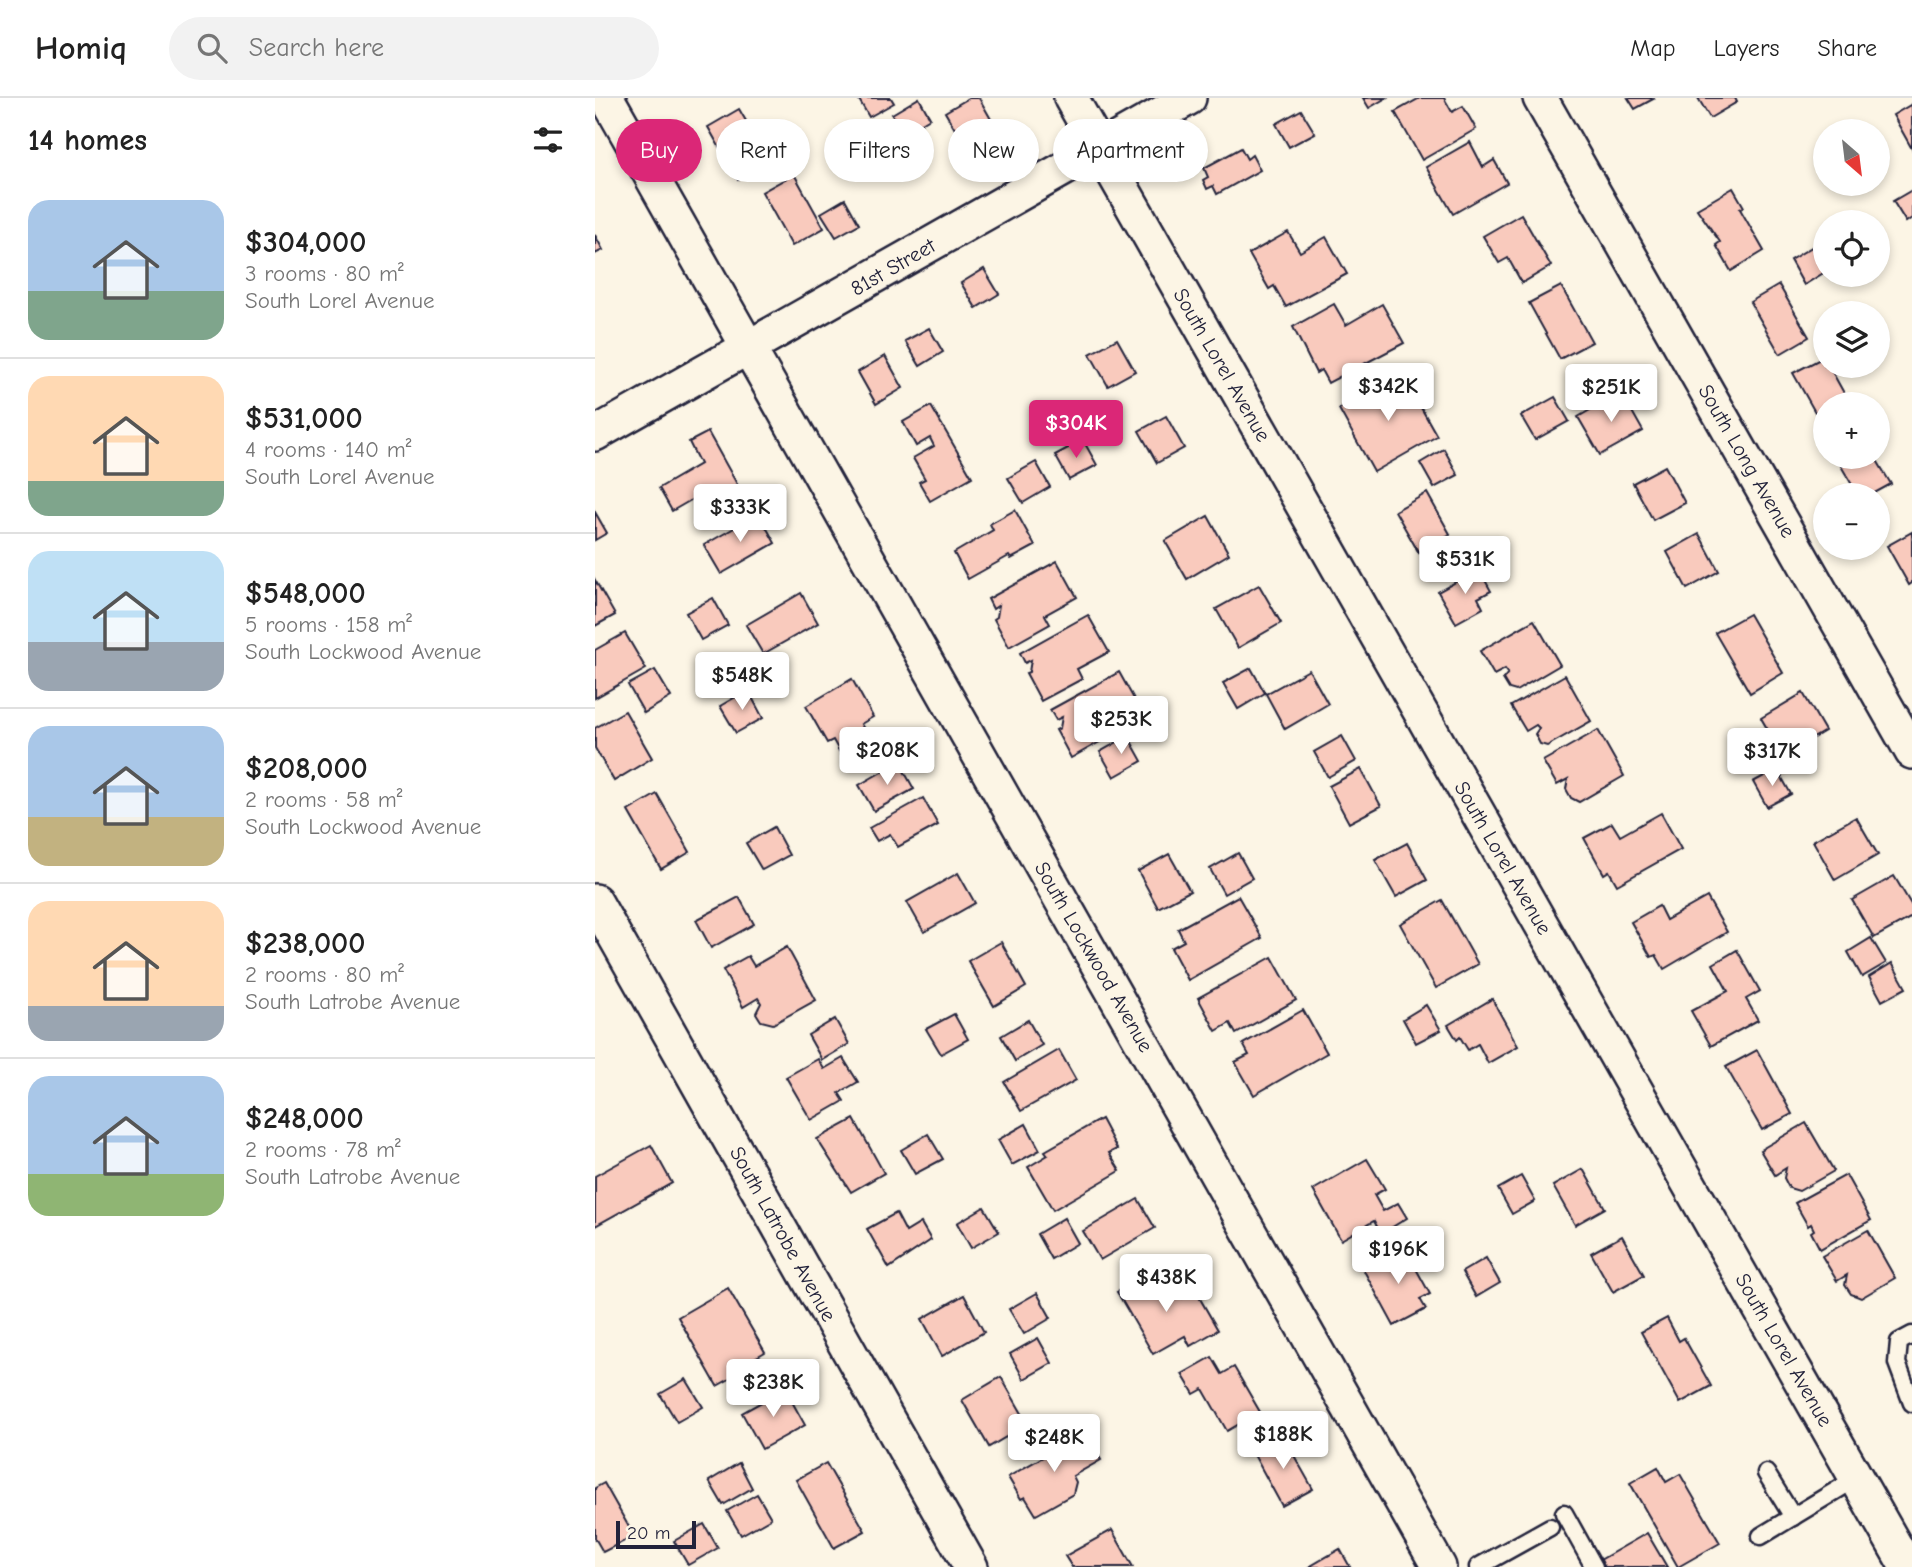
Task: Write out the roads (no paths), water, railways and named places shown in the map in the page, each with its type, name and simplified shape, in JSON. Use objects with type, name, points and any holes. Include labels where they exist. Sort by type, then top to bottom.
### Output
[{"type":"street","name":"South Lockwood Avenue","points":[[607,98],[1438,1566]]},
{"type":"street","name":"South Lorel Avenue","points":[[1071,98],[1083,119]]},
{"type":"street","name":"81st Street","points":[[1152,119],[1189,98]]},
{"type":"street","name":"South Long Avenue","points":[[1540,98],[1912,752]]},
{"type":"street","name":"81st Street","points":[[595,435],[1053,175]]},
{"type":"street","name":"South Lorel Avenue","points":[[1118,182],[1907,1567]]},
{"type":"street","name":"South Latrobe Avenue","points":[[595,901],[971,1567]]},
{"type":"lane","points":[[1912,1335],[1899,1342],[1897,1363],[1912,1403]]},
{"type":"lane","points":[[1766,1473],[1793,1517]]},
{"type":"lane","points":[[1761,1536],[1857,1478]]},
{"type":"lane","points":[[1563,1513],[1594,1567]]},
{"type":"lane","points":[[1478,1567],[1550,1527]]}]
